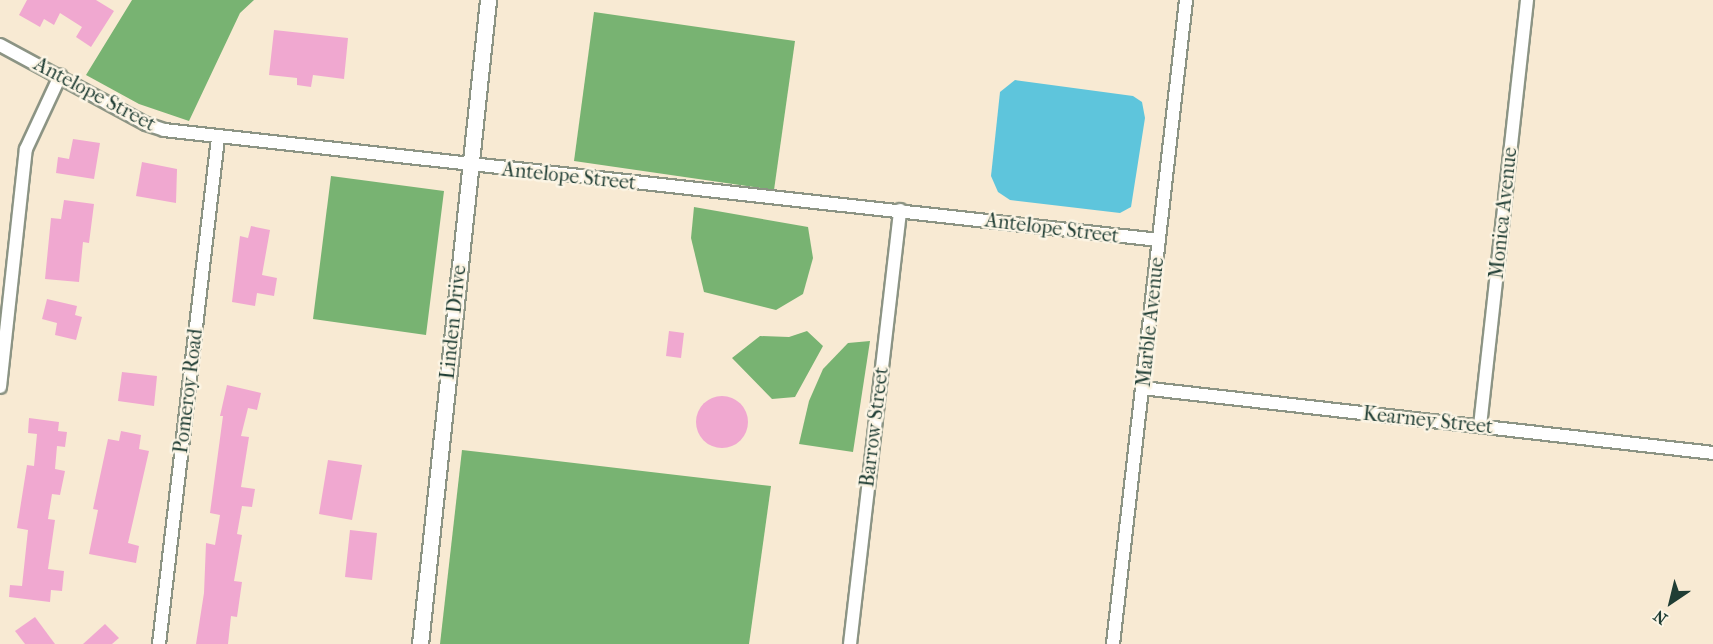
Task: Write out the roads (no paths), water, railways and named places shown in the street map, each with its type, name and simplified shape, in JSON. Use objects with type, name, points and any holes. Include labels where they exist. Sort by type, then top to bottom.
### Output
[{"type":"street","name":"Linden Drive","points":[[420,644],[488,0]]},
{"type":"street","name":"Marble Avenue","points":[[1113,644],[1186,0]]},
{"type":"street","name":"Monica Avenue","points":[[1480,426],[1527,0]]},
{"type":"street","name":"Antelope Street","points":[[0,45],[146,124],[218,138],[900,210],[1159,240]]},
{"type":"street","points":[[0,387],[26,149],[60,76]]},
{"type":"street","name":"Pomeroy Road","points":[[159,644],[218,138]]},
{"type":"street","name":"Barrow Street","points":[[849,644],[900,210]]},
{"type":"street","name":"Kearney Street","points":[[1142,388],[1713,453]]},
{"type":"water","points":[[1015,80],[1133,96],[1142,102],[1145,118],[1131,207],[1120,213],[1010,200],[998,192],[991,176],[1000,92]]}]
